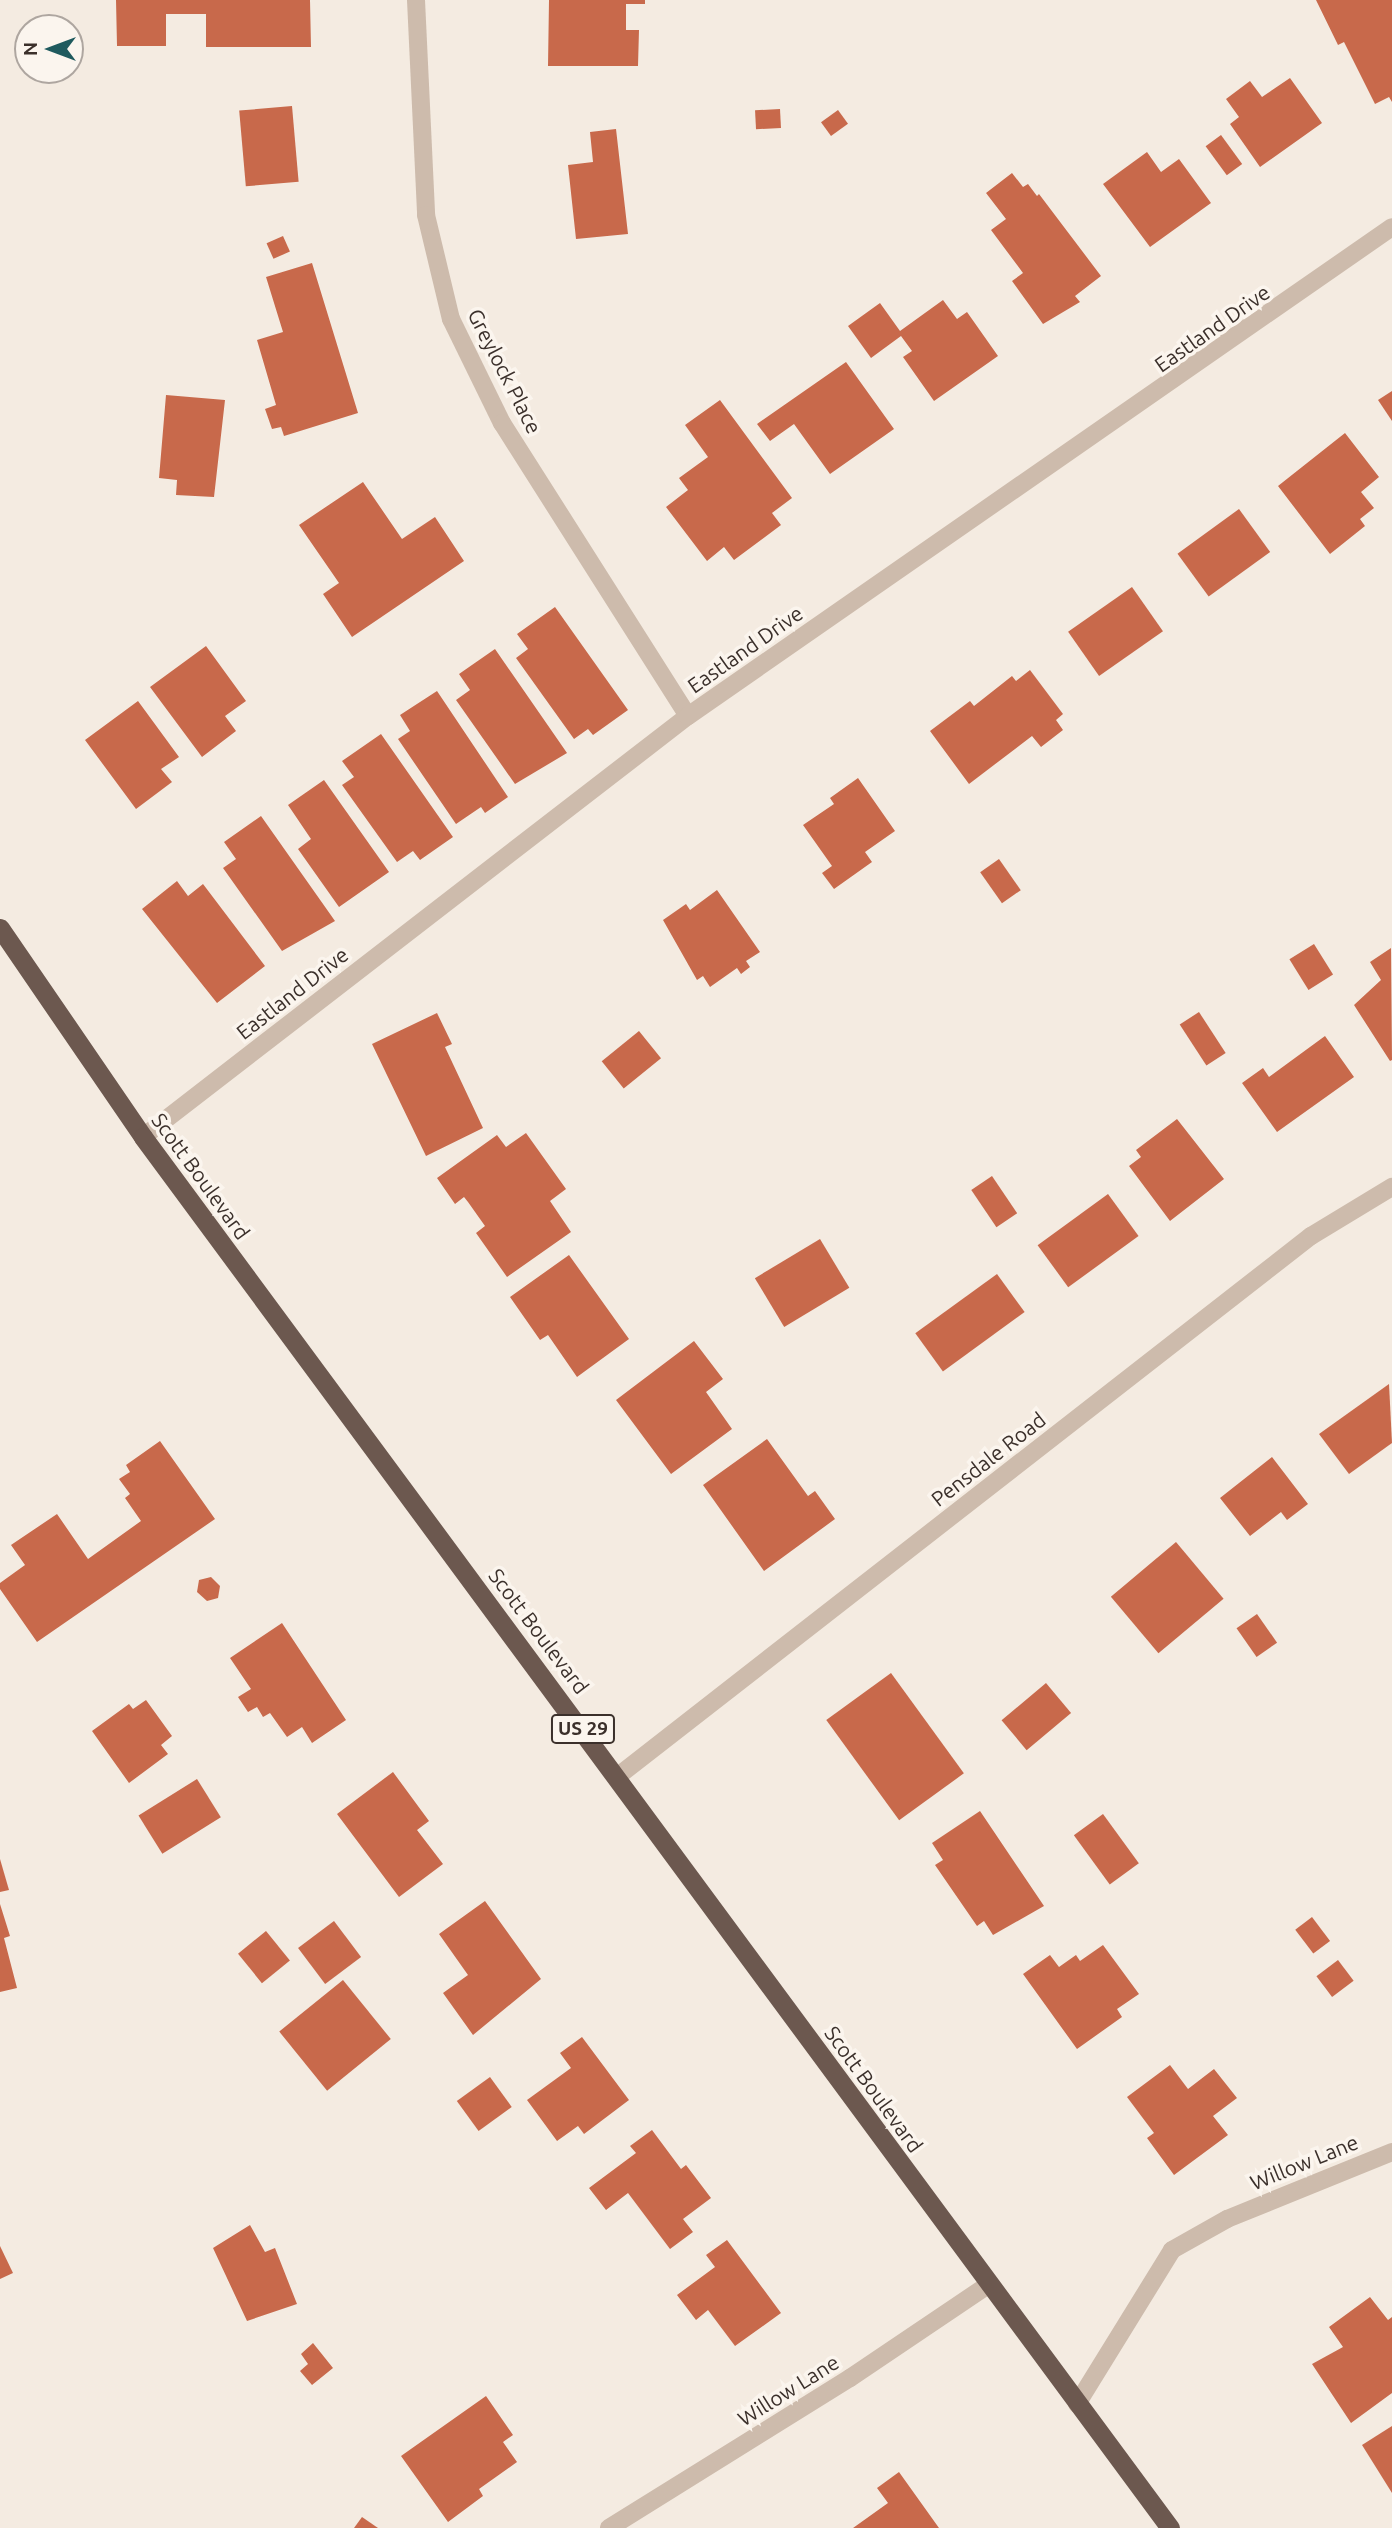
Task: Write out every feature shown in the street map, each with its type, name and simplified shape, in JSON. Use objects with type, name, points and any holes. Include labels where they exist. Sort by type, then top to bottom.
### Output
[{"type":"highway","name":"Scott Boulevard","points":[[0,929],[143,1136],[618,1776],[988,2285],[1170,2528]]},
{"type":"street","name":"Greylock Place","points":[[416,0],[426,215],[451,320],[502,423],[688,716]]},
{"type":"street","name":"Eastland Drive","points":[[143,1136],[688,716],[1392,227]]},
{"type":"street","name":"Pensdale Road","points":[[618,1776],[1311,1236],[1392,1187]]},
{"type":"street","name":"Willow Lane","points":[[1077,2404],[1172,2250],[1227,2219],[1392,2152]]},
{"type":"street","name":"Willow Lane","points":[[608,2528],[850,2378],[988,2285]]},
{"type":"building","points":[[116,0],[310,0],[311,47],[206,47],[206,14],[166,14],[166,46],[117,46]]},
{"type":"building","points":[[549,0],[645,0],[645,4],[626,4],[626,30],[639,30],[638,66],[548,66]]},
{"type":"building","points":[[1316,0],[1392,0],[1392,102],[1389,97],[1375,104],[1344,42],[1338,45]]},
{"type":"building","points":[[1290,78],[1322,123],[1260,167],[1230,124],[1239,117],[1226,99],[1250,81],[1262,97]]},
{"type":"building","points":[[292,106],[299,182],[246,186],[239,111]]},
{"type":"building","points":[[780,109],[781,128],[756,129],[755,110]]},
{"type":"building","points":[[838,110],[848,124],[831,136],[821,122]]},
{"type":"building","points":[[616,129],[628,234],[576,239],[568,165],[593,162],[590,132]]},
{"type":"building","points":[[1221,135],[1242,164],[1227,175],[1206,146]]},
{"type":"building","points":[[1147,152],[1161,172],[1179,159],[1211,203],[1150,247],[1103,184]]},
{"type":"building","points":[[1012,173],[1023,187],[1028,184],[1037,196],[1039,194],[1101,276],[1075,296],[1080,302],[1043,324],[1012,281],[1023,273],[991,230],[1006,219],[986,193]]},
{"type":"building","points":[[283,236],[290,252],[273,259],[267,243]]},
{"type":"building","points":[[312,263],[358,413],[284,436],[281,427],[272,429],[265,409],[276,405],[257,340],[283,332],[266,277]]},
{"type":"building","points":[[943,300],[957,319],[967,312],[998,356],[934,401],[903,357],[912,351],[901,336],[871,358],[848,326],[880,303],[900,331]]},
{"type":"building","points":[[846,362],[894,429],[830,474],[794,424],[770,441],[757,424]]},
{"type":"building","points":[[1392,391],[1392,421],[1378,400]]},
{"type":"building","points":[[166,395],[225,400],[214,497],[176,495],[177,480],[159,478]]},
{"type":"building","points":[[720,400],[792,498],[772,513],[781,525],[734,560],[724,547],[707,561],[666,507],[688,490],[679,478],[708,457],[685,425]]},
{"type":"building","points":[[1345,433],[1379,477],[1361,492],[1374,508],[1360,519],[1365,526],[1330,554],[1278,486]]},
{"type":"building","points":[[363,482],[402,539],[435,517],[464,561],[352,637],[323,594],[339,583],[299,525]]},
{"type":"building","points":[[1239,509],[1270,552],[1209,597],[1178,554]]},
{"type":"building","points":[[1132,587],[1163,631],[1099,676],[1068,632]]},
{"type":"building","points":[[555,607],[628,710],[593,735],[588,729],[574,739],[516,658],[528,649],[517,634]]},
{"type":"building","points":[[206,646],[246,701],[225,716],[236,731],[202,757],[150,687]]},
{"type":"building","points":[[495,649],[567,753],[515,784],[456,700],[470,690],[459,674]]},
{"type":"building","points":[[1030,670],[1063,714],[1056,720],[1063,730],[1041,747],[1032,736],[969,784],[930,731],[970,701],[974,706],[1012,676],[1016,681]]},
{"type":"building","points":[[437,691],[508,797],[485,813],[481,807],[456,824],[398,739],[410,731],[400,715]]},
{"type":"building","points":[[138,701],[179,757],[161,769],[172,782],[136,809],[85,740]]},
{"type":"building","points":[[381,734],[453,837],[420,860],[413,851],[397,862],[342,785],[354,777],[342,761]]},
{"type":"building","points":[[858,778],[895,831],[865,852],[872,862],[834,889],[822,873],[832,866],[803,825],[834,804],[830,798]]},
{"type":"building","points":[[324,780],[389,872],[339,907],[298,849],[311,839],[288,805]]},
{"type":"building","points":[[261,816],[335,921],[282,951],[223,868],[236,859],[224,842]]},
{"type":"building","points":[[999,859],[1021,890],[1002,903],[980,872]]},
{"type":"building","points":[[177,881],[188,896],[203,884],[265,966],[217,1003],[142,909]]},
{"type":"building","points":[[717,890],[760,952],[746,961],[750,967],[741,974],[737,968],[710,987],[703,976],[697,980],[663,920],[686,904],[690,910]]},
{"type":"building","points":[[1314,944],[1333,975],[1308,990],[1289,959]]},
{"type":"building","points":[[1391,948],[1390,1061],[1354,1005],[1381,980],[1370,962]]},
{"type":"building","points":[[1199,1012],[1226,1053],[1206,1066],[1180,1025]]},
{"type":"building","points":[[437,1013],[452,1044],[445,1047],[483,1128],[426,1156],[372,1044]]},
{"type":"building","points":[[639,1031],[661,1058],[624,1088],[602,1061]]},
{"type":"building","points":[[1325,1036],[1354,1077],[1277,1132],[1242,1083],[1263,1068],[1269,1077]]},
{"type":"building","points":[[1177,1119],[1224,1179],[1170,1221],[1129,1166],[1141,1157],[1136,1150]]},
{"type":"building","points":[[526,1133],[566,1189],[550,1201],[571,1232],[507,1277],[476,1233],[485,1226],[464,1197],[455,1204],[437,1178],[497,1135],[506,1147]]},
{"type":"building","points":[[992,1176],[1017,1213],[996,1227],[971,1190]]},
{"type":"building","points":[[1108,1194],[1139,1236],[1068,1287],[1038,1245]]},
{"type":"building","points":[[820,1239],[849,1288],[784,1327],[755,1278]]},
{"type":"building","points":[[569,1255],[629,1339],[577,1377],[548,1335],[540,1340],[510,1297]]},
{"type":"building","points":[[997,1274],[1025,1312],[943,1371],[915,1333]]},
{"type":"building","points":[[694,1341],[723,1379],[706,1392],[732,1429],[671,1474],[616,1400]]},
{"type":"building","points":[[1389,1384],[1392,1443],[1349,1474],[1319,1434]]},
{"type":"building","points":[[767,1439],[808,1496],[815,1491],[835,1519],[764,1571],[703,1485]]},
{"type":"building","points":[[160,1441],[215,1519],[37,1642],[0,1589],[0,1583],[25,1565],[11,1545],[57,1514],[88,1559],[141,1521],[125,1498],[130,1494],[119,1479],[130,1472],[126,1465]]},
{"type":"building","points":[[1272,1457],[1308,1504],[1287,1520],[1281,1512],[1250,1536],[1220,1498]]},
{"type":"building","points":[[1176,1542],[1224,1599],[1158,1653],[1111,1597]]},
{"type":"building","points":[[211,1577],[220,1586],[218,1598],[207,1601],[197,1592],[199,1580]]},
{"type":"building","points":[[1257,1614],[1277,1643],[1257,1657],[1237,1628]]},
{"type":"building","points":[[282,1623],[346,1720],[312,1743],[302,1727],[287,1737],[270,1713],[263,1717],[257,1707],[248,1712],[238,1697],[251,1689],[230,1658]]},
{"type":"building","points":[[891,1673],[964,1773],[899,1820],[826,1720]]},
{"type":"building","points":[[1046,1683],[1071,1713],[1027,1750],[1002,1720]]},
{"type":"building","points":[[146,1700],[172,1736],[161,1745],[168,1754],[129,1783],[92,1731],[129,1704],[133,1709]]},
{"type":"building","points":[[393,1772],[429,1821],[417,1830],[443,1864],[399,1897],[337,1814]]},
{"type":"building","points":[[197,1779],[221,1817],[162,1854],[138,1816]]},
{"type":"building","points":[[980,1811],[1044,1906],[993,1935],[984,1921],[977,1926],[935,1865],[943,1860],[932,1843]]},
{"type":"building","points":[[1103,1814],[1139,1863],[1110,1885],[1074,1835]]},
{"type":"building","points":[[0,1859],[9,1890],[0,1892]]},
{"type":"building","points":[[485,1901],[541,1979],[473,2035],[443,1993],[468,1975],[439,1934]]},
{"type":"building","points":[[0,1904],[10,1936],[4,1938],[17,1988],[0,1992]]},
{"type":"building","points":[[1312,1917],[1330,1941],[1313,1954],[1295,1930]]},
{"type":"building","points":[[334,1921],[361,1957],[325,1984],[298,1948]]},
{"type":"building","points":[[266,1931],[290,1961],[262,1983],[238,1954]]},
{"type":"building","points":[[1103,1945],[1139,1994],[1117,2009],[1122,2017],[1077,2049],[1023,1974],[1050,1955],[1059,1967],[1076,1955],[1080,1961]]},
{"type":"building","points":[[1338,1960],[1354,1981],[1332,1997],[1316,1976]]},
{"type":"building","points":[[343,1980],[391,2039],[327,2091],[279,2032]]},
{"type":"building","points":[[582,2037],[629,2100],[584,2134],[578,2126],[557,2141],[527,2100],[571,2068],[560,2053]]},
{"type":"building","points":[[1170,2065],[1188,2089],[1214,2069],[1237,2098],[1213,2116],[1228,2135],[1174,2175],[1147,2138],[1154,2133],[1127,2097]]},
{"type":"building","points":[[490,2077],[512,2107],[479,2131],[457,2101]]},
{"type":"building","points":[[652,2130],[681,2169],[686,2165],[711,2198],[683,2219],[693,2232],[670,2249],[628,2193],[606,2210],[589,2188],[636,2153],[630,2146]]},
{"type":"building","points":[[250,2225],[265,2252],[275,2248],[297,2304],[247,2321],[213,2248]]},
{"type":"building","points":[[727,2240],[781,2313],[735,2346],[708,2310],[696,2320],[677,2295],[715,2267],[706,2255]]},
{"type":"building","points":[[0,2246],[13,2273],[0,2279]]},
{"type":"building","points":[[1370,2297],[1388,2320],[1392,2317],[1392,2393],[1351,2423],[1312,2364],[1343,2347],[1329,2327]]},
{"type":"building","points":[[313,2343],[333,2368],[312,2385],[300,2371],[308,2364],[301,2354]]},
{"type":"building","points":[[486,2396],[513,2435],[503,2442],[517,2462],[479,2489],[483,2496],[448,2522],[401,2456]]},
{"type":"building","points":[[1392,2426],[1392,2493],[1362,2445]]},
{"type":"building","points":[[899,2472],[939,2528],[853,2528],[888,2503],[877,2488]]},
{"type":"building","points":[[362,2517],[378,2528],[354,2528]]}]
